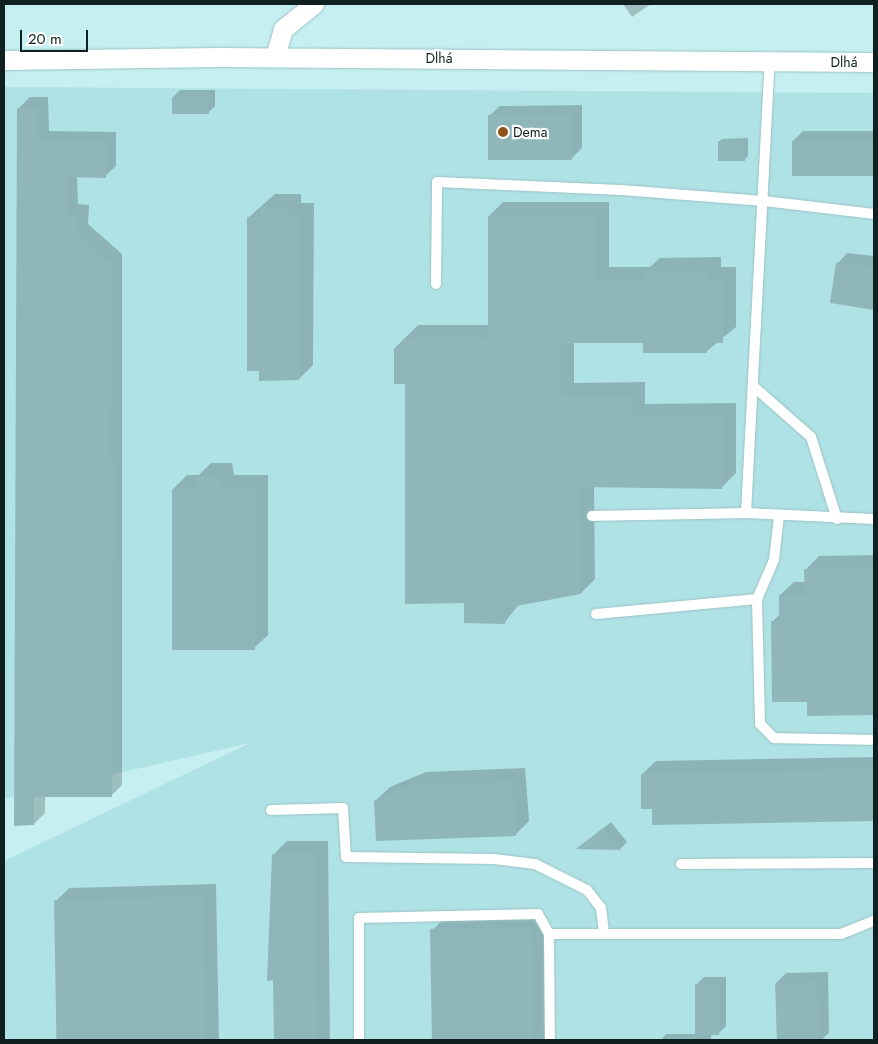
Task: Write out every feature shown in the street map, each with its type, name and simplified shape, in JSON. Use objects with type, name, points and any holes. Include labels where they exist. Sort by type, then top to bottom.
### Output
[{"type":"street","points":[[275,58],[283,29],[314,4]]},
{"type":"street","name":"Dlhá","points":[[4,60],[275,58],[874,62]]},
{"type":"lane","points":[[746,514],[770,62]]},
{"type":"lane","points":[[436,284],[437,182],[621,190],[764,201],[874,214]]},
{"type":"lane","points":[[754,386],[810,437],[837,518]]},
{"type":"lane","points":[[592,516],[746,514],[874,519]]},
{"type":"lane","points":[[778,516],[774,560],[757,599],[760,724],[774,738],[874,740]]},
{"type":"lane","points":[[596,614],[757,599]]},
{"type":"lane","points":[[271,810],[343,808],[346,857],[494,859],[535,864],[587,890],[601,908],[604,934]]},
{"type":"lane","points":[[681,864],[874,863]]},
{"type":"lane","points":[[359,1040],[359,918],[538,914],[548,934],[550,1040]]},
{"type":"lane","points":[[548,934],[841,934],[874,922]]},
{"type":"shaded area","points":[[4,87],[874,93],[874,1040],[4,1040],[4,861],[250,743],[4,799]]},
{"type":"building","points":[[172,97],[209,97],[209,114],[172,114]]},
{"type":"building","points":[[17,108],[38,108],[38,142],[106,142],[106,178],[67,177],[67,215],[78,215],[78,236],[112,265],[110,461],[114,461],[114,488],[112,797],[34,797],[34,825],[14,826]]},
{"type":"building","points":[[488,115],[572,115],[572,160],[488,160]]},
{"type":"building","points":[[718,141],[745,141],[745,161],[718,161]]},
{"type":"building","points":[[792,141],[874,141],[874,176],[792,176]]},
{"type":"building","points":[[288,207],[288,217],[300,217],[299,380],[259,381],[259,371],[247,371],[247,217],[260,217],[260,208]]},
{"type":"building","points":[[488,216],[596,216],[596,281],[645,280],[645,271],[708,271],[708,280],[723,280],[723,343],[707,342],[707,353],[643,353],[643,343],[561,343],[561,396],[632,396],[632,417],[723,417],[722,489],[580,487],[581,594],[505,608],[505,624],[464,623],[464,603],[405,604],[405,384],[394,384],[394,348],[403,347],[403,339],[488,338]]},
{"type":"building","points":[[836,263],[874,268],[874,310],[830,303]]},
{"type":"building","points":[[219,476],[221,488],[255,488],[255,650],[172,650],[172,489],[196,489],[196,477]]},
{"type":"building","points":[[874,568],[874,715],[807,716],[807,702],[772,702],[771,621],[779,621],[779,595],[805,595],[804,569]]},
{"type":"building","points":[[874,770],[874,821],[652,825],[652,809],[641,809],[641,774]]},
{"type":"building","points":[[512,782],[516,836],[376,841],[374,801],[411,785]]},
{"type":"building","points":[[603,828],[621,850],[576,849]]},
{"type":"building","points":[[272,854],[314,854],[317,1040],[274,1040],[273,980],[267,981]]},
{"type":"building","points":[[203,898],[205,1040],[56,1040],[54,901]]},
{"type":"building","points":[[532,927],[534,1040],[432,1040],[430,929]]},
{"type":"building","points":[[817,982],[819,1040],[777,1040],[775,983]]},
{"type":"building","points":[[695,984],[719,984],[719,1035],[695,1035]]},
{"type":"place","name":"Dema","points":[[503,132]]}]
